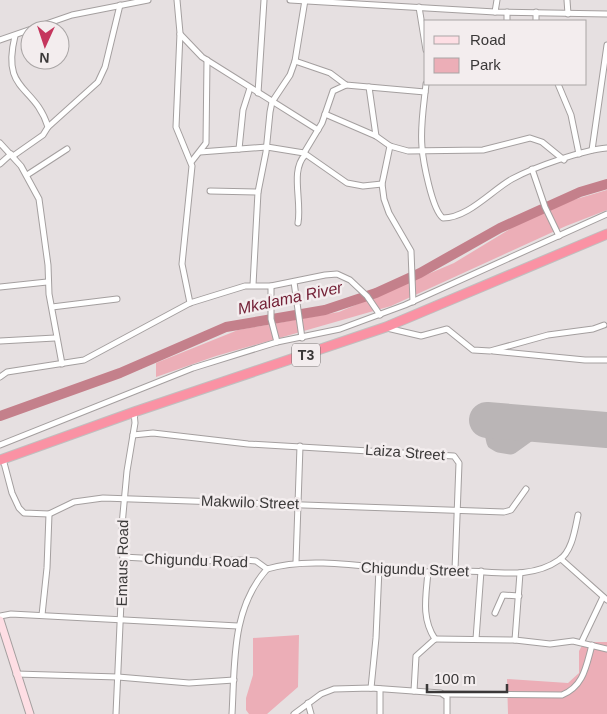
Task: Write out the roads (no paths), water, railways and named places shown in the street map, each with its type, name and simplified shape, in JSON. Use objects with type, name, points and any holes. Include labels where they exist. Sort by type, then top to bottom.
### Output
[{"type":"highway","name":"T3","points":[[2,460],[134,412],[386,327],[607,234]]},
{"type":"street","points":[[0,40],[15,36],[38,25],[72,15],[123,3],[148,0]]},
{"type":"street","points":[[177,0],[180,33],[176,127],[181,142],[192,161],[187,229],[182,264],[190,303]]},
{"type":"street","points":[[258,93],[264,0]]},
{"type":"street","points":[[290,0],[358,2],[495,12],[607,14]]},
{"type":"street","points":[[400,6],[408,0]]},
{"type":"street","points":[[495,12],[497,0]]},
{"type":"street","points":[[567,0],[568,14]]},
{"type":"street","points":[[253,285],[258,192],[267,147],[272,102],[290,75],[295,61],[305,1]]},
{"type":"street","points":[[0,164],[43,135],[48,127],[98,82],[105,67],[123,3]]},
{"type":"street","points":[[419,7],[424,38]]},
{"type":"street","points":[[507,12],[507,20]]},
{"type":"street","points":[[536,12],[536,20]]},
{"type":"street","points":[[180,33],[207,60],[318,130]]},
{"type":"street","points":[[15,36],[11,67],[14,77],[43,113],[48,127]]},
{"type":"street","points":[[592,150],[607,45]]},
{"type":"street","points":[[192,161],[206,143],[207,60]]},
{"type":"street","points":[[295,61],[330,73],[346,85]]},
{"type":"street","points":[[298,223],[300,194],[296,169],[318,130],[333,91],[346,85],[425,92]]},
{"type":"street","points":[[426,85],[422,151],[437,211],[442,218],[466,211],[510,180],[532,169],[592,150],[607,148]]},
{"type":"street","points":[[558,85],[571,115],[579,154]]},
{"type":"street","points":[[369,87],[376,136]]},
{"type":"street","points":[[239,149],[243,110],[250,88]]},
{"type":"street","points":[[325,114],[376,136],[390,146],[408,151],[483,150],[530,138],[542,142],[564,160]]},
{"type":"street","points":[[0,143],[12,155],[37,192],[48,265],[47,282],[55,338],[62,364]]},
{"type":"street","points":[[390,146],[382,184],[386,206],[412,255],[413,302]]},
{"type":"street","points":[[200,152],[267,147],[304,154],[347,183],[363,186],[382,184]]},
{"type":"street","points":[[27,175],[67,149]]},
{"type":"street","points":[[532,169],[545,208],[559,236]]},
{"type":"street","points":[[210,191],[258,192]]},
{"type":"street","points":[[0,445],[193,368],[278,342],[340,329],[380,315],[413,302],[607,214]]},
{"type":"street","points":[[0,377],[7,372],[84,360],[190,303],[240,286],[271,286],[337,274],[350,280],[361,290],[380,315]]},
{"type":"street","points":[[0,287],[47,282]]},
{"type":"street","points":[[294,282],[302,338]]},
{"type":"street","points":[[271,286],[271,318],[278,342]]},
{"type":"street","points":[[52,307],[117,299]]},
{"type":"street","points":[[490,351],[548,336],[593,329],[604,325]]},
{"type":"street","points":[[386,327],[420,336],[447,330],[473,350],[585,360],[607,360]]},
{"type":"street","points":[[0,341],[55,338]]},
{"type":"street","name":"Emaus Road","points":[[116,714],[124,498],[133,435],[134,412]]},
{"type":"street","points":[[133,435],[153,434],[248,444],[300,446],[296,503],[296,562]]},
{"type":"street","name":"Laiza Street","points":[[300,446],[454,456],[459,463],[456,570]]},
{"type":"street","points":[[2,460],[12,493],[19,508],[30,514],[49,514],[47,568],[42,615]]},
{"type":"street","name":"Makwilo Street","points":[[49,514],[74,502],[124,498],[508,511],[526,489]]},
{"type":"street","points":[[578,516],[574,535],[561,559],[605,598],[582,642]]},
{"type":"street","name":"Chigundu Road","points":[[123,557],[195,561],[245,560],[256,561],[267,569]]},
{"type":"street","name":"Chigundu Street","points":[[267,569],[296,562],[428,572],[456,570],[520,573],[538,570],[561,559]]},
{"type":"street","points":[[371,688],[376,638],[379,568]]},
{"type":"street","points":[[232,714],[238,626],[248,595],[267,569]]},
{"type":"street","points":[[476,639],[481,571]]},
{"type":"street","points":[[428,572],[425,616],[428,629],[434,639]]},
{"type":"street","points":[[515,640],[520,573]]},
{"type":"street","points":[[494,613],[503,595],[519,596]]},
{"type":"street","points":[[30,714],[0,618],[11,614],[42,615],[238,626]]},
{"type":"street","points":[[414,691],[416,656],[434,639],[515,640],[550,644],[582,642],[607,649]]},
{"type":"street","points":[[294,714],[321,694],[334,689],[371,688],[445,694],[562,695],[571,692],[582,679],[592,645]]},
{"type":"street","points":[[16,674],[118,676],[189,683],[234,680]]},
{"type":"street","points":[[380,689],[380,714]]},
{"type":"street","points":[[445,694],[447,714]]},
{"type":"street","points":[[308,703],[311,714]]},
{"type":"waterway","name":"Mkalama River","points":[[0,416],[120,373],[226,327],[325,310],[376,293],[420,273],[500,228],[580,192],[607,184]]}]
